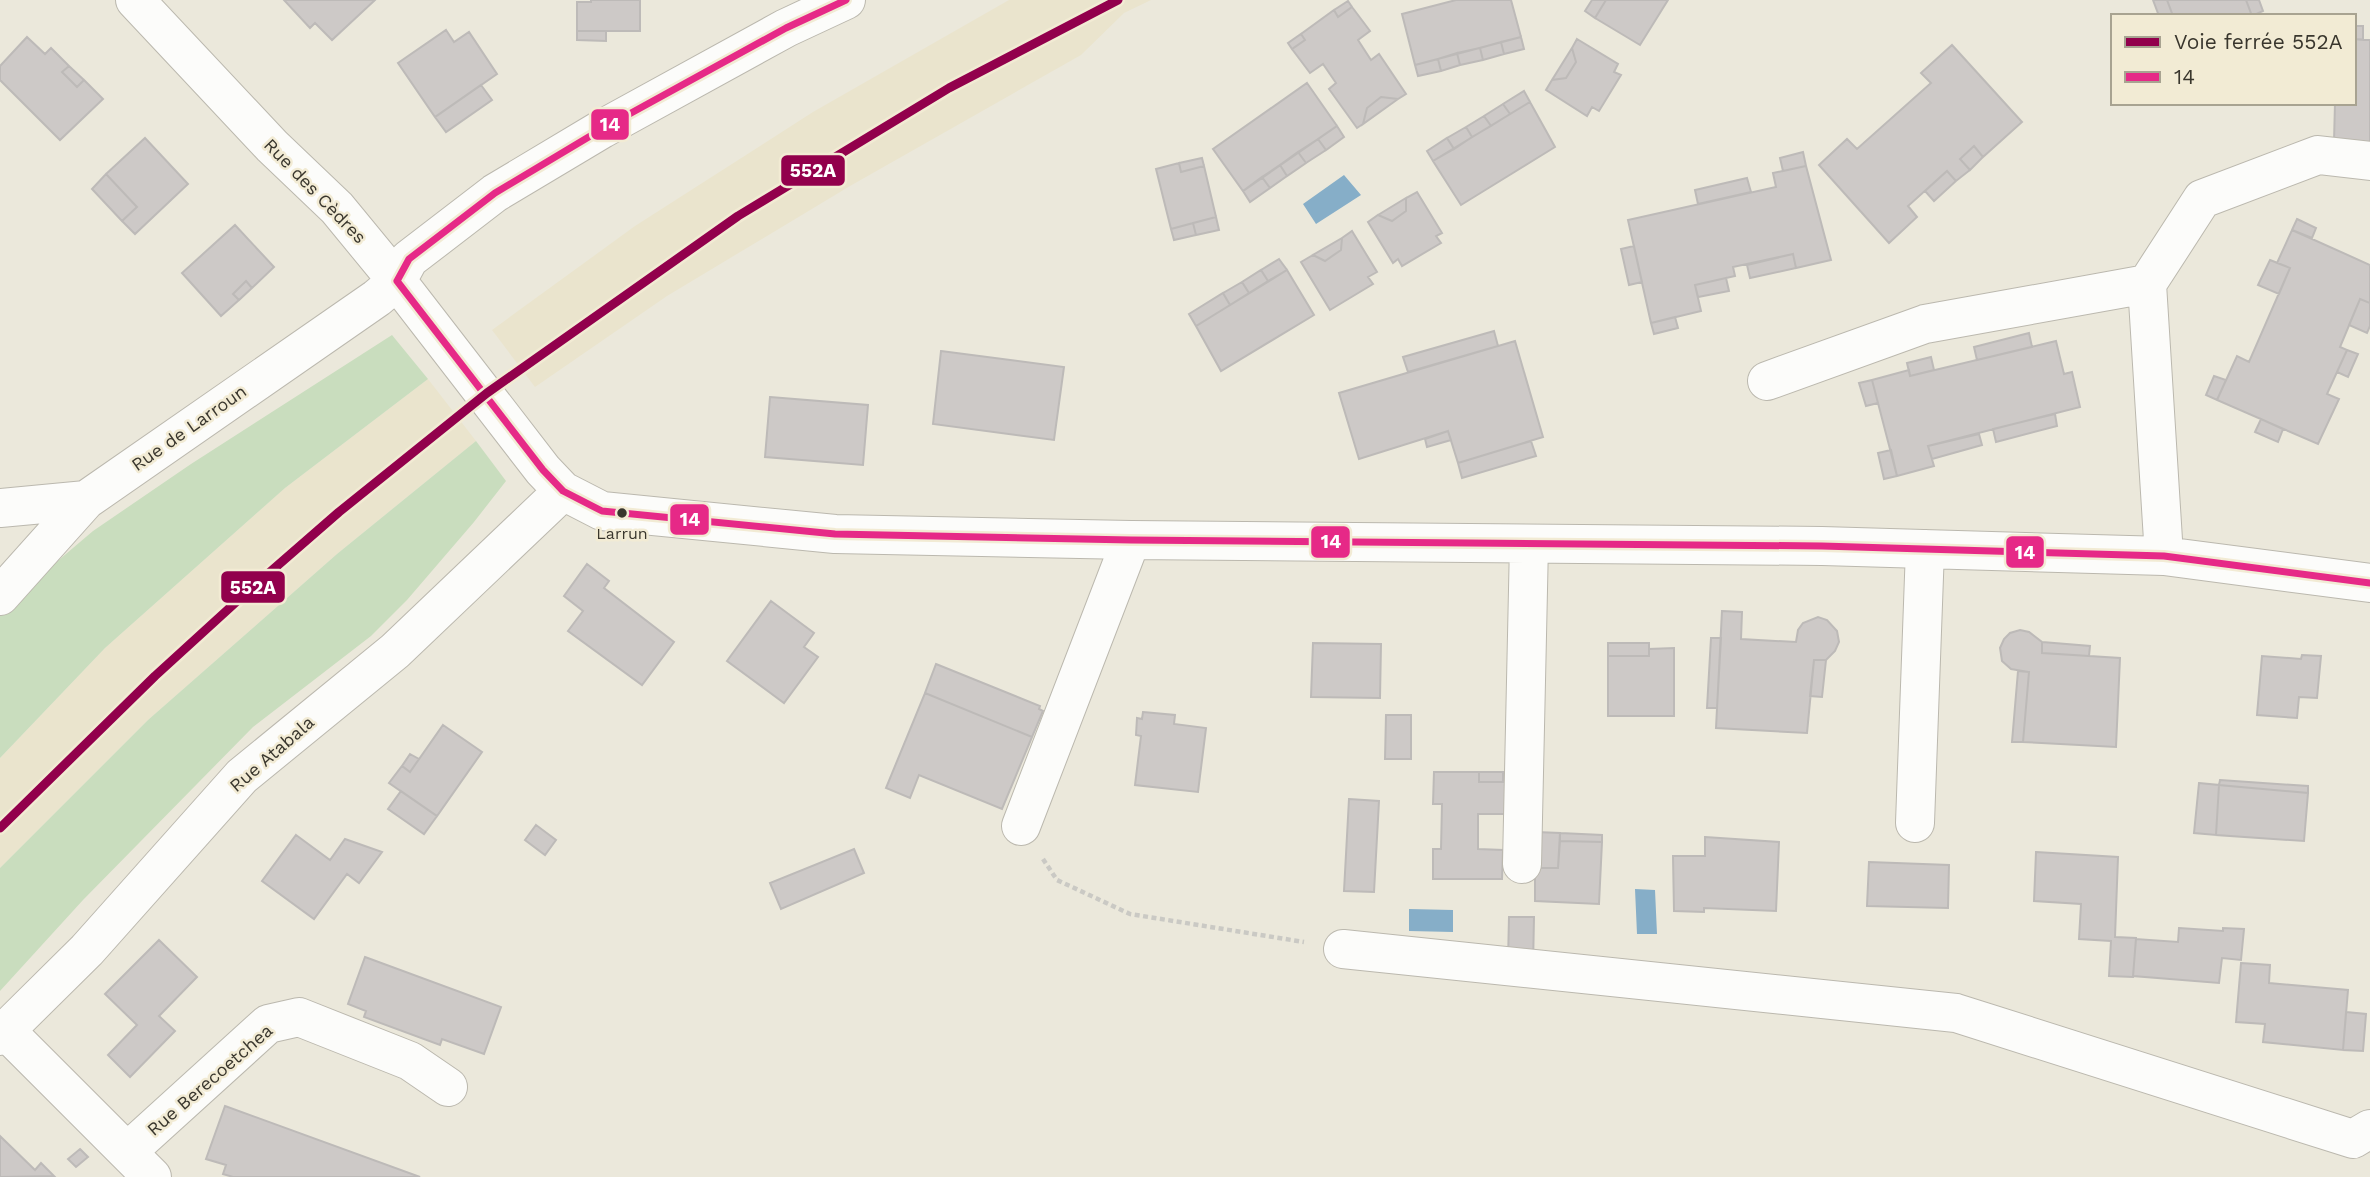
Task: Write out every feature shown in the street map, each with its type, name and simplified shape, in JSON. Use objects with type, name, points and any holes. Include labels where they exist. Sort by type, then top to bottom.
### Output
[{"type":"street","name":"Rue de Larroun","points":[[0,596],[86,500],[377,298],[397,281],[409,259],[495,193],[601,129],[778,14],[846,0]]},
{"type":"street","name":"Rue des Cèdres","points":[[153,6],[272,146],[337,208],[553,481]]},
{"type":"street","points":[[2164,556],[2147,284],[2202,199],[2318,155],[2370,161]]},
{"type":"street","points":[[1767,381],[1925,324],[2147,284]]},
{"type":"street","points":[[553,481],[601,511],[835,534],[1925,549],[2164,556],[2370,583]]},
{"type":"street","name":"Rue Atabala","points":[[3,1033],[87,950],[242,776],[395,651],[553,481]]},
{"type":"street","points":[[0,508],[86,500]]},
{"type":"street","points":[[1021,826],[1131,540]]},
{"type":"street","points":[[1522,864],[1529,544]]},
{"type":"street","points":[[1915,822],[1925,549]]},
{"type":"street","points":[[1343,949],[1956,1013],[2353,1139],[2370,1129]]},
{"type":"street","name":"Rue Berecoetchea","points":[[3,1033],[140,1165],[268,1024],[299,1017],[410,1061],[448,1087]]},
{"type":"path","points":[[1021,826],[1057,880],[1130,914],[1343,949]]},
{"type":"shaded area","points":[[1009,0],[1151,0],[1124,13],[1081,55],[850,186],[667,296],[535,387],[492,330],[635,226],[813,112]]},
{"type":"shaded area","points":[[428,379],[476,441],[337,554],[148,720],[0,868],[0,758],[105,648],[285,488]]},
{"type":"green space","points":[[392,335],[428,379],[285,488],[105,648],[0,758],[0,610],[93,531],[191,464]]},
{"type":"green space","points":[[476,441],[506,481],[407,600],[371,636],[253,727],[83,900],[0,991],[0,868],[148,720],[337,554]]},
{"type":"water","points":[[1344,175],[1361,195],[1316,224],[1303,204]]},
{"type":"water","points":[[1635,889],[1655,890],[1657,934],[1637,934]]},
{"type":"water","points":[[1409,909],[1453,910],[1453,932],[1409,931]]},
{"type":"building","points":[[284,0],[375,0],[332,40],[315,23],[310,28]]},
{"type":"building","points":[[640,0],[640,31],[577,31],[577,2]]},
{"type":"building","points":[[1456,0],[1511,0],[1521,37],[1415,65],[1402,14]]},
{"type":"building","points":[[1592,0],[1606,0],[1595,18],[1585,11]]},
{"type":"building","points":[[1606,0],[1668,0],[1640,45],[1595,18]]},
{"type":"building","points":[[2153,0],[2167,0],[2172,14],[2158,14]]},
{"type":"building","points":[[2167,0],[2246,0],[2251,14],[2172,14]]},
{"type":"building","points":[[2246,0],[2259,0],[2263,11],[2251,14]]},
{"type":"building","points":[[1348,1],[1352,7],[1338,17],[1334,10]]},
{"type":"building","points":[[1352,7],[1370,31],[1358,40],[1371,60],[1379,54],[1406,94],[1398,99],[1381,97],[1367,108],[1363,124],[1357,128],[1329,89],[1336,83],[1323,64],[1310,73],[1292,49],[1305,40],[1301,34],[1334,10],[1338,17]]},
{"type":"building","points":[[2356,26],[2363,26],[2363,40],[2356,39]]},
{"type":"building","points":[[446,30],[454,42],[469,32],[497,74],[435,117],[398,63]]},
{"type":"building","points":[[577,31],[606,31],[606,41],[577,40]]},
{"type":"building","points":[[1301,34],[1305,40],[1292,49],[1288,43]]},
{"type":"building","points":[[27,37],[45,54],[51,48],[69,66],[62,72],[77,87],[84,80],[103,99],[60,140],[0,80],[0,66]]},
{"type":"building","points":[[1521,37],[1524,49],[1504,54],[1501,42]]},
{"type":"building","points":[[1577,39],[1618,64],[1614,72],[1621,75],[1599,111],[1592,107],[1587,116],[1546,90],[1552,80],[1566,78],[1576,62],[1572,48]]},
{"type":"building","points":[[2356,39],[2370,40],[2370,143],[2334,142],[2335,105],[2356,105]]},
{"type":"building","points":[[1501,42],[1504,54],[1483,60],[1480,48]]},
{"type":"building","points":[[1952,45],[2022,122],[1983,157],[1974,146],[1960,159],[1970,170],[1956,181],[1947,171],[1908,206],[1917,217],[1889,243],[1819,165],[1847,139],[1857,149],[1931,83],[1921,73]]},
{"type":"building","points":[[1480,48],[1483,60],[1460,65],[1457,53]]},
{"type":"building","points":[[1572,48],[1576,62],[1566,78],[1552,80]]},
{"type":"building","points":[[1457,53],[1460,65],[1441,71],[1438,59]]},
{"type":"building","points":[[1438,59],[1441,71],[1418,76],[1415,65]]},
{"type":"building","points":[[69,66],[84,80],[77,87],[62,72]]},
{"type":"building","points":[[1307,83],[1337,126],[1243,191],[1213,149]]},
{"type":"building","points":[[481,85],[492,100],[446,132],[435,117]]},
{"type":"building","points":[[1524,91],[1530,102],[1510,114],[1503,104]]},
{"type":"building","points":[[1381,97],[1398,99],[1363,124],[1367,108]]},
{"type":"building","points":[[1530,102],[1555,147],[1461,205],[1433,161]]},
{"type":"building","points":[[1503,104],[1510,114],[1491,126],[1484,116]]},
{"type":"building","points":[[1484,116],[1491,126],[1472,137],[1466,127]]},
{"type":"building","points":[[1337,126],[1344,137],[1326,150],[1318,139]]},
{"type":"building","points":[[1466,127],[1472,137],[1454,149],[1447,138]]},
{"type":"building","points":[[145,138],[188,184],[135,234],[122,221],[137,207],[106,174]]},
{"type":"building","points":[[1447,138],[1454,149],[1433,161],[1427,151]]},
{"type":"building","points":[[1318,139],[1326,150],[1306,163],[1298,152]]},
{"type":"building","points":[[1974,146],[1983,157],[1970,170],[1960,159]]},
{"type":"building","points":[[1298,152],[1306,163],[1287,176],[1280,165]]},
{"type":"building","points":[[1803,152],[1806,166],[1783,171],[1780,158]]},
{"type":"building","points":[[1202,158],[1204,166],[1181,172],[1179,163]]},
{"type":"building","points":[[1179,163],[1181,172],[1204,166],[1216,217],[1171,229],[1156,169]]},
{"type":"building","points":[[1280,165],[1287,176],[1270,188],[1262,177]]},
{"type":"building","points":[[1806,166],[1831,260],[1796,268],[1793,254],[1733,267],[1735,276],[1695,285],[1701,311],[1651,323],[1628,220],[1776,187],[1773,173]]},
{"type":"building","points":[[1947,171],[1956,181],[1934,201],[1925,191]]},
{"type":"building","points":[[106,174],[137,207],[122,221],[92,189]]},
{"type":"building","points":[[1262,177],[1270,188],[1250,202],[1243,191]]},
{"type":"building","points":[[1747,178],[1751,192],[1698,204],[1695,190]]},
{"type":"building","points":[[1417,192],[1442,233],[1436,236],[1441,243],[1402,266],[1398,259],[1393,263],[1368,222],[1378,215],[1392,221],[1406,211],[1406,198]]},
{"type":"building","points":[[1406,198],[1406,211],[1392,221],[1378,215]]},
{"type":"building","points":[[1216,217],[1219,230],[1196,235],[1193,223]]},
{"type":"building","points":[[2297,219],[2316,228],[2312,238],[2292,230]]},
{"type":"building","points":[[1193,223],[1196,235],[1174,240],[1171,229]]},
{"type":"building","points":[[235,225],[274,267],[252,288],[246,281],[233,294],[239,300],[221,316],[182,273]]},
{"type":"building","points":[[2292,230],[2370,265],[2370,303],[2360,299],[2340,347],[2347,350],[2327,394],[2339,399],[2318,444],[2217,400],[2237,356],[2249,362],[2290,268],[2277,263]]},
{"type":"building","points":[[1352,231],[1377,272],[1368,277],[1373,284],[1330,310],[1301,262],[1313,255],[1325,261],[1341,250],[1342,238]]},
{"type":"building","points":[[1342,238],[1341,250],[1325,261],[1313,255]]},
{"type":"building","points":[[1634,246],[1642,282],[1629,285],[1621,249]]},
{"type":"building","points":[[1793,254],[1796,268],[1750,278],[1747,265]]},
{"type":"building","points":[[1279,259],[1287,270],[1268,281],[1261,270]]},
{"type":"building","points":[[2270,260],[2290,268],[2279,294],[2258,285]]},
{"type":"building","points":[[1261,270],[1268,281],[1249,293],[1242,282]]},
{"type":"building","points":[[1287,270],[1314,315],[1221,371],[1196,326]]},
{"type":"building","points":[[1726,278],[1729,291],[1698,297],[1695,285]]},
{"type":"building","points":[[246,281],[252,288],[239,300],[233,294]]},
{"type":"building","points":[[1242,282],[1249,293],[1230,305],[1223,293]]},
{"type":"building","points":[[1223,293],[1230,305],[1196,326],[1189,314]]},
{"type":"building","points":[[2360,299],[2370,303],[2370,326],[2367,333],[2349,325]]},
{"type":"building","points":[[1675,317],[1678,328],[1654,334],[1651,323]]},
{"type":"building","points":[[1494,331],[1498,346],[1408,372],[1403,357]]},
{"type":"building","points":[[2029,333],[2032,347],[1977,360],[1974,347]]},
{"type":"building","points":[[1515,341],[1543,437],[1458,463],[1448,431],[1359,459],[1339,393]]},
{"type":"building","points":[[2056,341],[2064,374],[2072,372],[2080,407],[1928,446],[1934,466],[1897,476],[1872,380],[1909,370],[1910,376]]},
{"type":"building","points":[[2347,350],[2358,354],[2348,377],[2337,372]]},
{"type":"building","points":[[941,351],[1064,367],[1054,440],[933,424]]},
{"type":"building","points":[[1931,357],[1934,370],[1910,376],[1907,363]]},
{"type":"building","points":[[2214,376],[2226,380],[2217,400],[2206,395]]},
{"type":"building","points":[[1872,380],[1878,403],[1866,406],[1859,383]]},
{"type":"building","points":[[770,397],[868,405],[863,465],[765,457]]},
{"type":"building","points":[[2055,414],[2057,426],[1996,442],[1993,429]]},
{"type":"building","points":[[2261,419],[2283,429],[2278,442],[2255,432]]},
{"type":"building","points":[[1448,431],[1451,440],[1427,447],[1425,439]]},
{"type":"building","points":[[1979,434],[1982,445],[1932,459],[1928,446]]},
{"type":"building","points":[[1531,441],[1536,456],[1462,478],[1458,463]]},
{"type":"building","points":[[1891,450],[1897,476],[1884,479],[1878,453]]},
{"type":"building","points":[[587,564],[609,581],[604,588],[674,642],[642,685],[568,631],[583,611],[564,596]]},
{"type":"building","points":[[771,601],[814,633],[804,647],[818,657],[784,703],[727,661]]},
{"type":"building","points":[[1722,611],[1742,612],[1741,639],[1796,642],[1798,630],[1803,623],[1818,617],[1827,620],[1837,631],[1839,642],[1835,651],[1826,660],[1814,660],[1807,733],[1716,728]]},
{"type":"building","points":[[2020,630],[2029,632],[2042,642],[2042,653],[2120,658],[2116,747],[2023,742],[2029,672],[2011,669],[2002,661],[2000,648],[2010,633]]},
{"type":"building","points":[[1711,638],[1721,638],[1717,708],[1707,708]]},
{"type":"building","points":[[2042,642],[2090,646],[2089,656],[2042,653]]},
{"type":"building","points":[[1313,643],[1381,644],[1380,698],[1311,697]]},
{"type":"building","points":[[1608,643],[1649,643],[1649,656],[1608,656]]},
{"type":"building","points":[[1674,648],[1674,716],[1608,716],[1608,656],[1649,656],[1649,649]]},
{"type":"building","points":[[2302,655],[2321,656],[2317,698],[2299,697],[2297,718],[2257,715],[2262,656],[2301,659]]},
{"type":"building","points":[[1814,660],[1826,660],[1822,697],[1810,696]]},
{"type":"building","points":[[936,664],[1040,706],[1039,709],[1043,711],[1032,737],[925,693]]},
{"type":"building","points":[[2018,671],[2029,672],[2023,742],[2012,742]]},
{"type":"building","points":[[925,693],[1032,737],[1002,809],[919,775],[910,798],[886,788]]},
{"type":"building","points":[[1143,712],[1175,715],[1174,724],[1206,728],[1198,792],[1135,785],[1141,736],[1136,735],[1137,718],[1142,719]]},
{"type":"building","points":[[1386,715],[1411,715],[1411,759],[1385,759]]},
{"type":"building","points":[[443,725],[482,752],[437,816],[389,783],[402,766],[410,772]]},
{"type":"building","points":[[410,754],[419,759],[410,772],[402,766]]},
{"type":"building","points":[[1434,772],[1479,772],[1479,782],[1509,782],[1509,814],[1478,814],[1478,849],[1503,850],[1502,879],[1433,879],[1433,849],[1441,849],[1442,804],[1433,804]]},
{"type":"building","points":[[1479,772],[1503,772],[1503,782],[1479,782]]},
{"type":"building","points":[[2220,780],[2308,786],[2308,793],[2219,785]]},
{"type":"building","points":[[2199,783],[2219,785],[2216,835],[2194,833]]},
{"type":"building","points":[[2219,785],[2308,793],[2304,841],[2216,835]]},
{"type":"building","points":[[401,791],[437,816],[424,834],[388,809]]},
{"type":"building","points":[[1349,799],[1379,801],[1374,892],[1344,891]]},
{"type":"building","points":[[536,825],[556,840],[545,855],[525,840]]},
{"type":"building","points":[[1536,832],[1560,833],[1558,868],[1535,868]]},
{"type":"building","points":[[1560,833],[1602,835],[1602,842],[1560,841]]},
{"type":"building","points":[[296,835],[330,860],[345,839],[382,852],[359,883],[347,874],[314,919],[262,881]]},
{"type":"building","points":[[1705,837],[1779,842],[1776,911],[1704,908],[1704,912],[1674,911],[1673,856],[1705,856]]},
{"type":"building","points":[[1560,841],[1602,842],[1599,904],[1535,901],[1535,868],[1558,868]]},
{"type":"building","points":[[854,849],[864,873],[781,909],[770,883]]},
{"type":"building","points":[[2036,852],[2118,857],[2115,937],[2136,938],[2133,977],[2109,976],[2111,941],[2079,939],[2081,904],[2034,901]]},
{"type":"building","points":[[1869,862],[1949,865],[1948,908],[1867,906]]},
{"type":"building","points":[[1509,917],[1534,917],[1533,966],[1508,961]]},
{"type":"building","points":[[2179,928],[2223,931],[2223,928],[2244,929],[2241,960],[2222,958],[2219,983],[2133,976],[2136,939],[2178,942]]},
{"type":"building","points":[[159,940],[197,977],[159,1016],[175,1031],[130,1077],[108,1055],[137,1025],[105,994]]},
{"type":"building","points":[[365,957],[501,1007],[484,1054],[442,1039],[440,1045],[364,1017],[366,1011],[348,1004]]},
{"type":"building","points":[[2241,963],[2270,965],[2269,983],[2348,990],[2343,1050],[2263,1042],[2265,1024],[2236,1022]]},
{"type":"building","points":[[2346,1012],[2366,1014],[2363,1051],[2343,1050]]},
{"type":"building","points":[[225,1106],[420,1177],[233,1177],[223,1174],[226,1165],[206,1159]]},
{"type":"building","points":[[0,1136],[35,1170],[41,1163],[54,1176],[0,1177]]},
{"type":"building","points":[[80,1149],[88,1157],[76,1167],[68,1159]]},
{"type":"rail line","name":"552A","points":[[0,828],[155,676],[246,593],[339,512],[487,393],[738,216],[949,88],[1118,0]]},
{"type":"transit line","name":"14","points":[[397,281],[409,259],[495,193],[602,129],[786,28],[846,0]]},
{"type":"transit line","name":"14","points":[[397,281],[543,470],[563,491],[602,511],[835,534],[1131,540],[1822,546],[2164,556],[2370,583]]},
{"type":"place","name":"Larrun","points":[[622,513]]}]
